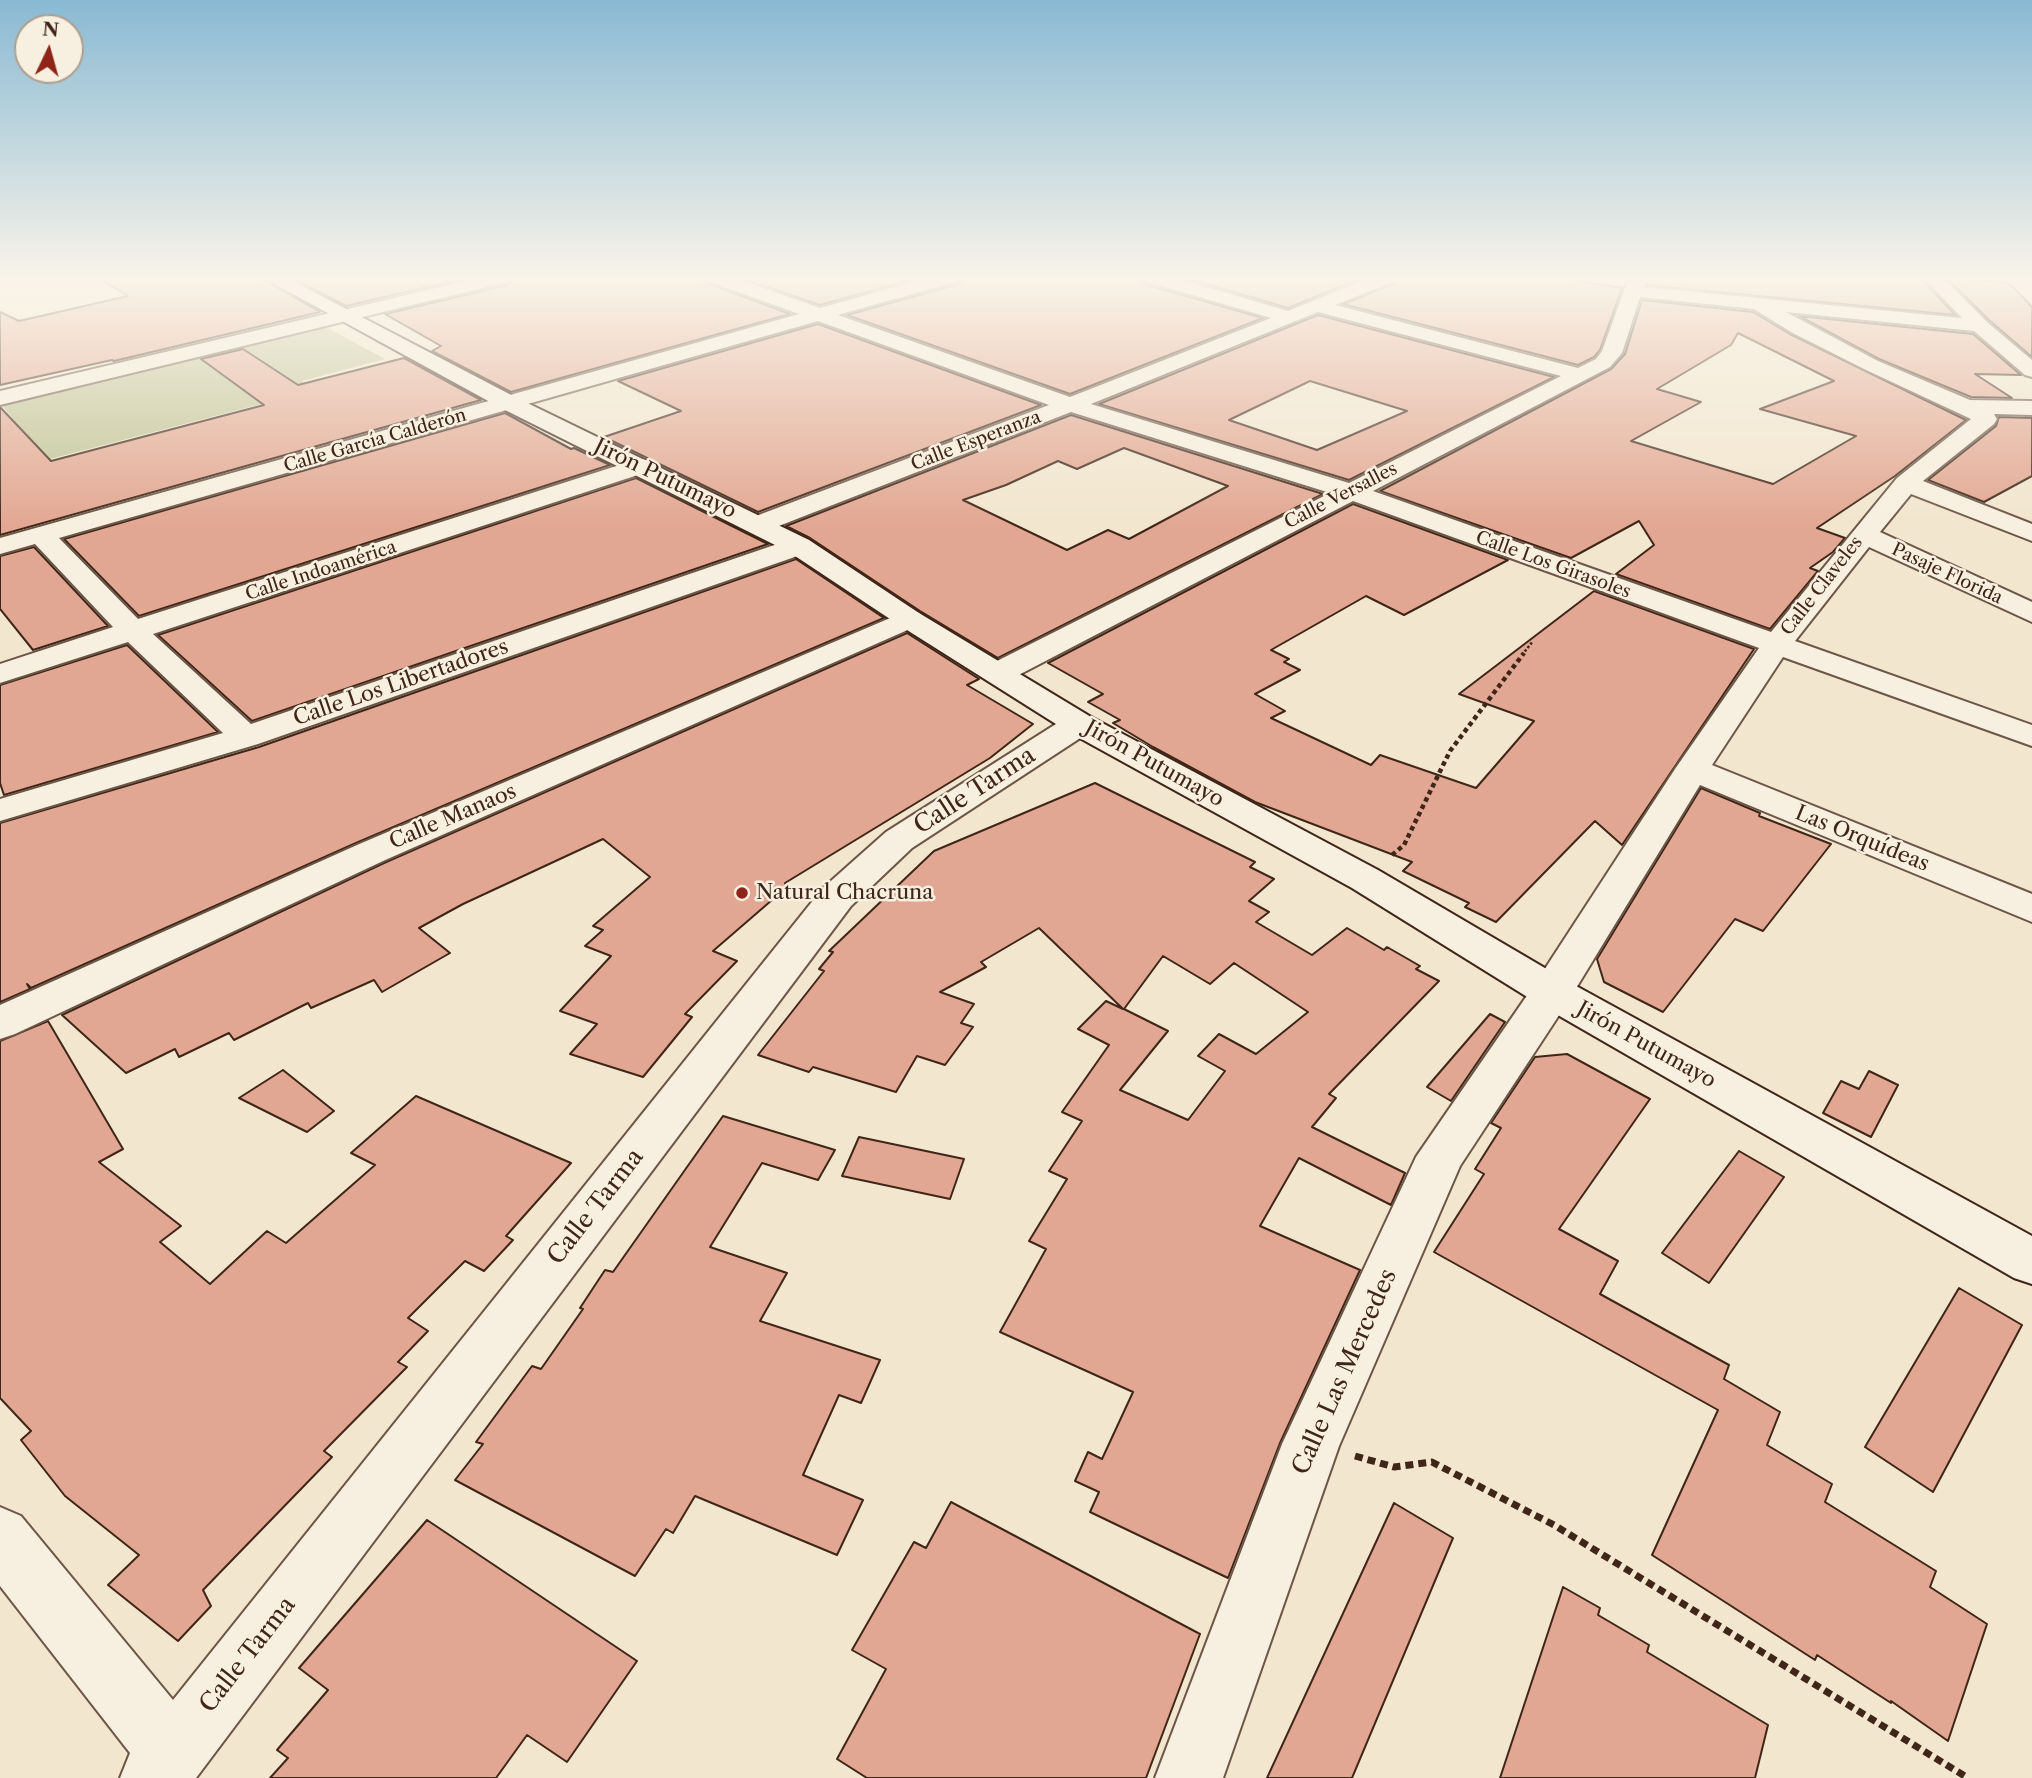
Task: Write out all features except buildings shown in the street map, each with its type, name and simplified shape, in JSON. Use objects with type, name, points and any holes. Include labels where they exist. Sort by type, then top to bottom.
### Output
[{"type":"street","points":[[6,391],[144,360]]},
{"type":"street","name":"Jirón Putumayo","points":[[428,360],[799,546],[909,620],[1079,724],[1364,879],[1552,992],[2032,1262]]},
{"type":"street","name":"Calle García Calderón","points":[[0,546],[664,360]]},
{"type":"street","name":"Calle Los Girasoles","points":[[945,360],[1070,405],[1349,491],[2032,736]]},
{"type":"street","name":"Calle Esperanza","points":[[757,525],[1183,360]]},
{"type":"street","points":[[1524,360],[1582,375]]},
{"type":"street","name":"Calle Versalles","points":[[998,673],[1349,491],[1582,375],[1606,360]]},
{"type":"street","points":[[1861,360],[1968,407],[2032,408]]},
{"type":"street","name":"Calle Claveles","points":[[1552,992],[1692,769],[1776,645],[1906,483],[1986,419],[1968,407]]},
{"type":"street","name":"Calle Indoamérica","points":[[0,674],[641,466]]},
{"type":"street","points":[[1906,483],[2032,533]]},
{"type":"street","points":[[41,534],[134,632],[246,737]]},
{"type":"street","name":"Pasaje Florida","points":[[1863,534],[2032,613]]},
{"type":"street","name":"Calle Los Libertadores","points":[[0,810],[246,737],[799,546]]},
{"type":"street","name":"Calle Manaos","points":[[0,1023],[370,853],[909,620]]},
{"type":"street","name":"Calle Tarma","points":[[163,1765],[837,897],[898,840],[1079,724]]},
{"type":"street","name":"Las Orquídeas","points":[[1692,769],[2032,909]]},
{"type":"street","name":"Calle Las Mercedes","points":[[1189,1778],[1311,1444],[1440,1157],[1552,992]]},
{"type":"street","points":[[0,1537],[163,1765]]},
{"type":"path","points":[[1364,879],[1404,845],[1450,751],[1533,641]]},
{"type":"path","points":[[1311,1444],[1394,1467],[1432,1462],[1554,1525],[1968,1778]]},
{"type":"green space","points":[[178,360],[381,360],[302,381],[311,391],[0,472],[41,453],[0,403]]},
{"type":"place","name":"Natural Chacruna","points":[[742,893]]}]
